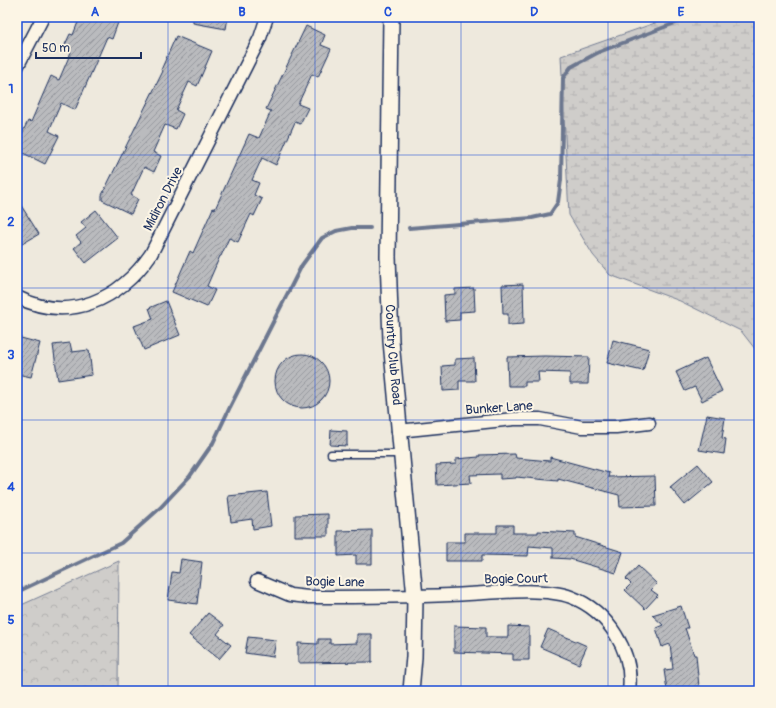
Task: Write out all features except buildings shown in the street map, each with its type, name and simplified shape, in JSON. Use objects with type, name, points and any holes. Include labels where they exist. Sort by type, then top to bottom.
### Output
[{"type":"street","points":[[17,67],[43,17]]},
{"type":"street","name":"Midiron Drive","points":[[17,297],[44,306],[75,307],[102,298],[119,289],[134,277],[155,247],[260,38],[267,17]]},
{"type":"street","name":"Country Club Road","points":[[391,17],[388,257],[391,341],[398,431],[415,597],[414,657],[411,691]]},
{"type":"street","name":"Bunker Lane","points":[[398,431],[514,419],[540,419],[582,427],[616,427],[649,423]]},
{"type":"street","name":"Bogie Lane","points":[[257,581],[290,595],[308,597],[415,597]]},
{"type":"street","name":"Bogie Court","points":[[415,597],[539,592],[571,597],[599,614],[614,630],[627,663],[629,691]]},
{"type":"lane","points":[[331,454],[401,454]]},
{"type":"green space","points":[[672,17],[759,17],[759,354],[741,331],[680,301],[610,275],[593,255],[569,215],[561,56]]},
{"type":"green space","points":[[119,561],[118,691],[17,691],[17,607]]},
{"type":"waterway","points":[[409,228],[532,218],[550,214],[558,202],[561,180],[563,78],[571,67],[599,52],[691,17]]},
{"type":"waterway","points":[[17,592],[121,543],[160,508],[190,476],[213,443],[302,265],[322,238],[336,231],[352,228],[370,228]]}]
